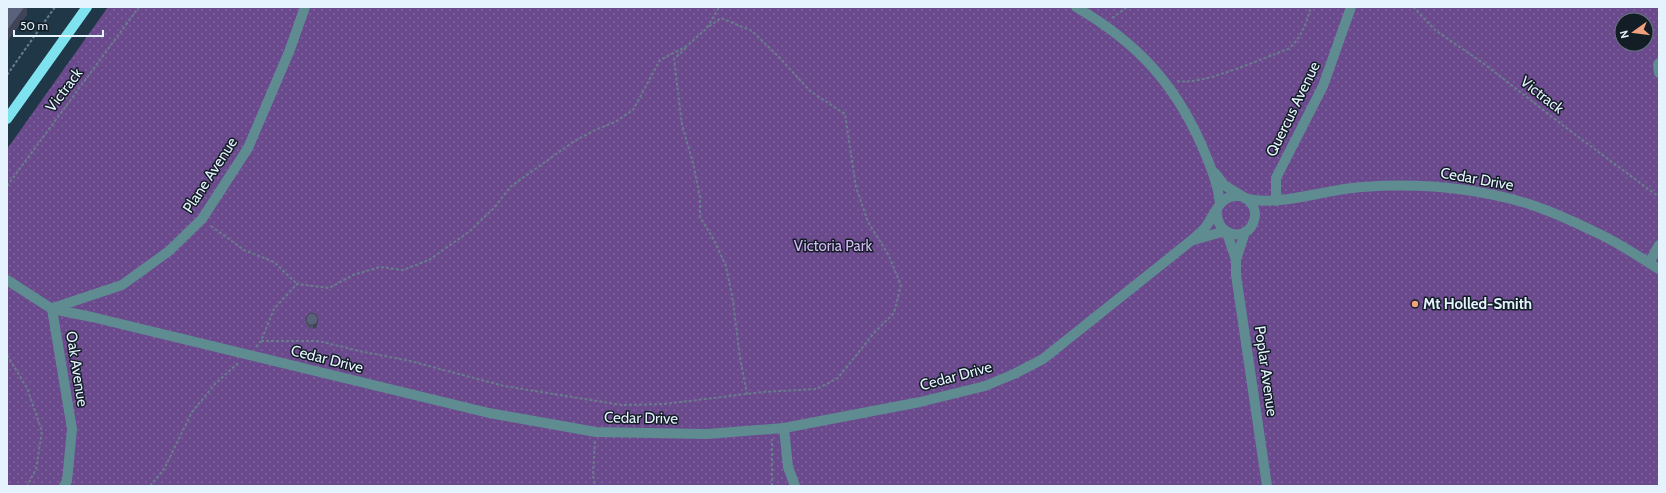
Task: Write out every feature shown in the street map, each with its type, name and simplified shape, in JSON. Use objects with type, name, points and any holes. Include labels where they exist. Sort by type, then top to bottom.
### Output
[{"type":"main road","points":[[7,119],[87,7]]},
{"type":"street","name":"Plane Avenue","points":[[52,309],[122,285],[169,251],[202,219],[248,148],[289,52],[304,7]]},
{"type":"street","points":[[1076,7],[1104,24],[1134,47],[1163,77],[1190,121],[1212,170],[1217,186],[1217,222],[1226,232],[1233,234],[1245,232],[1254,222],[1255,215],[1251,203],[1224,185],[1212,170]]},
{"type":"street","name":"Quercus Avenue","points":[[1276,202],[1276,178],[1323,86],[1351,7]]},
{"type":"street","points":[[1659,63],[1659,73]]},
{"type":"street","name":"Cedar Drive","points":[[1244,198],[1263,202],[1276,202],[1347,188],[1395,185],[1434,187],[1491,195],[1529,204],[1594,231],[1659,269]]},
{"type":"street","points":[[1218,207],[1227,198],[1232,196],[1244,198]]},
{"type":"street","name":"Cedar Drive","points":[[1255,215],[1276,202]]},
{"type":"street","name":"Cedar Drive","points":[[52,309],[92,317],[489,413],[596,432],[707,434],[784,428],[920,402],[985,386],[1014,374],[1043,359],[1192,240],[1204,228],[1218,207]]},
{"type":"street","name":"Cedar Drive","points":[[1192,240],[1226,232]]},
{"type":"street","name":"Poplar Avenue","points":[[1226,232],[1236,260]]},
{"type":"street","name":"Poplar Avenue","points":[[1245,232],[1236,260],[1236,275],[1267,486]]},
{"type":"street","points":[[1649,263],[1659,245]]},
{"type":"street","points":[[7,280],[52,309]]},
{"type":"street","name":"Oak Avenue","points":[[52,309],[72,429],[68,484]]},
{"type":"street","points":[[784,428],[788,467],[795,486]]},
{"type":"path","points":[[7,75],[55,7]]},
{"type":"path","name":"Victrack","points":[[7,186],[139,7]]},
{"type":"path","points":[[707,28],[719,7]]},
{"type":"path","points":[[1104,24],[1127,7]]},
{"type":"path","points":[[1163,77],[1184,82],[1206,79],[1288,48],[1295,44],[1301,36],[1310,7]]},
{"type":"path","name":"Victrack","points":[[1413,7],[1435,30],[1483,63],[1569,130],[1659,197]]},
{"type":"path","points":[[262,340],[319,341],[410,361],[504,386],[622,405],[664,404],[747,394],[817,389],[838,378],[874,333],[894,312],[901,285],[888,254],[868,222],[856,187],[845,114],[810,91],[779,57],[752,31],[721,18],[707,28],[674,59],[682,125],[700,196],[700,217],[714,240],[726,266],[733,301],[740,358],[747,394]]},
{"type":"path","points":[[202,219],[244,250],[274,262],[296,284],[329,288],[353,275],[380,267],[403,270],[429,260],[470,231],[495,207],[510,187],[574,142],[594,130],[615,122],[633,110],[660,60],[687,46]]},
{"type":"path","points":[[150,486],[164,469],[192,412],[215,384],[248,355],[262,340],[274,309],[296,284]]},
{"type":"path","points":[[7,354],[27,388],[42,431],[36,469],[27,486]]},
{"type":"path","points":[[772,429],[772,486]]},
{"type":"path","points":[[595,486],[593,475],[596,432]]},
{"type":"green space","name":"Victoria Park","points":[[108,7],[1659,7],[1659,486],[7,486],[7,149]]},
{"type":"building","points":[[7,7],[25,7],[7,31]]},
{"type":"building","points":[[310,313],[315,314],[318,318],[317,323],[313,325],[309,325],[306,321],[307,316]]},
{"type":"place","name":"Mt Holled-Smith","points":[[1415,304]]}]
